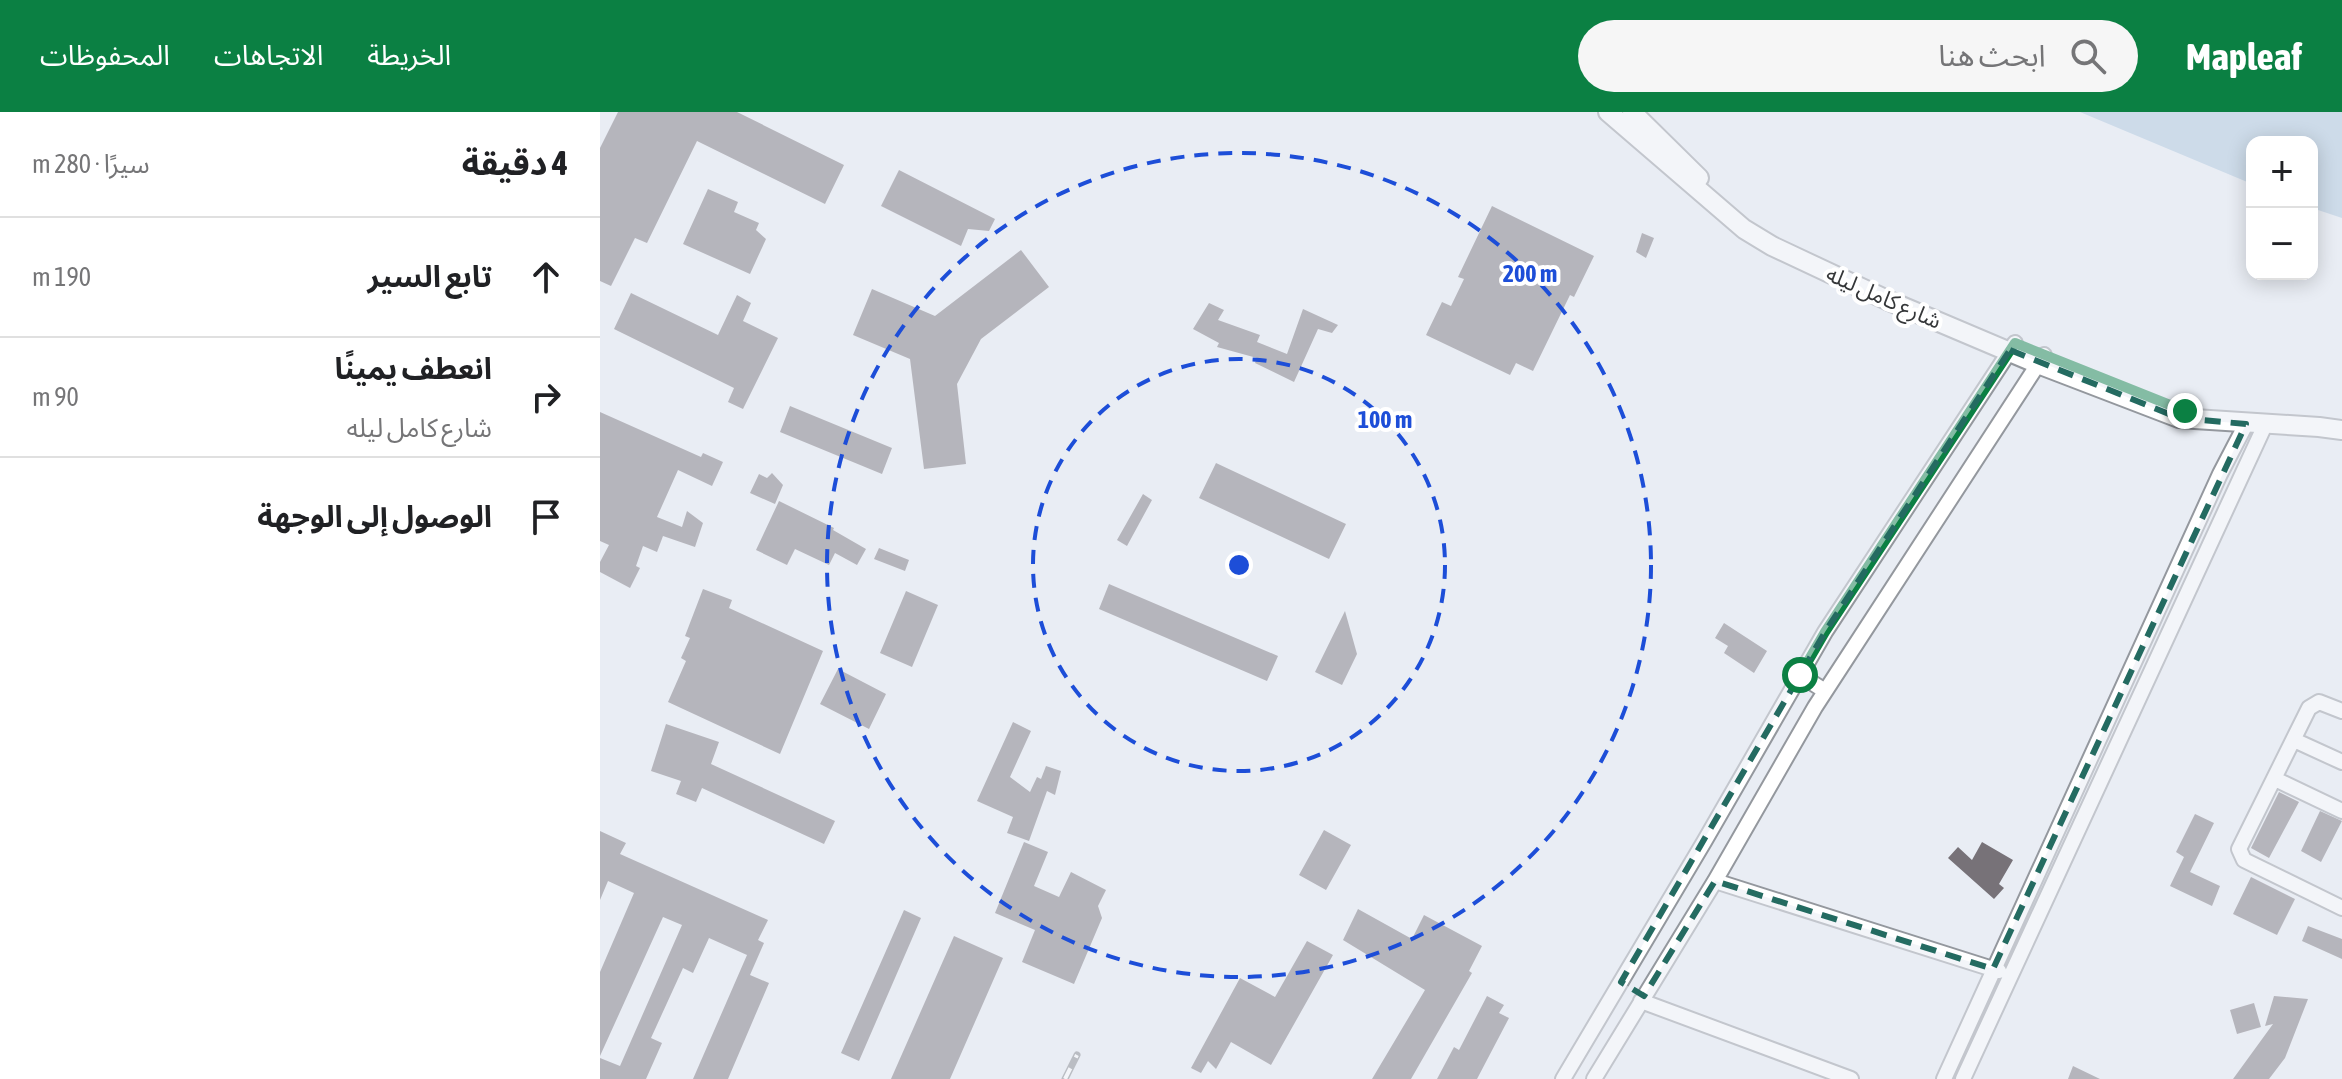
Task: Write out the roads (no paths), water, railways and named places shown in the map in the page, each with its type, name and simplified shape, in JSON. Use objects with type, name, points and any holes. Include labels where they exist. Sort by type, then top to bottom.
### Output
[{"type":"street","name":"شارع كامل ليله","points":[[1608,112],[1744,229],[1772,246],[1887,300],[2012,346]]},
{"type":"street","name":"شارع كامل ليله","points":[[1632,112],[1711,189],[1765,231],[2041,359],[2179,418],[2342,430]]},
{"type":"street","points":[[1680,176],[1711,189]]},
{"type":"street","points":[[1563,1079],[1825,632],[2012,346]]},
{"type":"street","points":[[1594,1079],[1715,881],[1825,691],[2041,359]]},
{"type":"street","points":[[1944,1079],[2220,474],[2256,424]]},
{"type":"street","points":[[1963,1079],[2239,483],[2256,424]]},
{"type":"street","points":[[2220,474],[2239,483]]},
{"type":"street","points":[[1800,675],[1825,691]]},
{"type":"street","points":[[2342,711],[2324,702],[2312,705],[2241,843],[2240,855],[2249,863],[2342,908]]},
{"type":"street","points":[[1764,737],[1788,753]]},
{"type":"street","points":[[2294,740],[2342,762]]},
{"type":"street","points":[[2275,779],[2342,811]]},
{"type":"street","points":[[1704,842],[1727,860]]},
{"type":"street","points":[[2047,850],[2066,858]]},
{"type":"street","points":[[1715,881],[2011,975]]},
{"type":"street","points":[[1621,982],[1633,987],[1640,1003]]},
{"type":"street","points":[[1982,995],[1998,1002]]},
{"type":"street","points":[[1611,998],[1640,1003],[1851,1079]]},
{"type":"street","points":[[1584,1043],[1607,1057]]},
{"type":"water","points":[[2080,112],[2342,112],[2342,218],[2318,210],[2318,136],[2246,136],[2246,181]]},
{"type":"railway","points":[[1065,1079],[1077,1055]]}]
